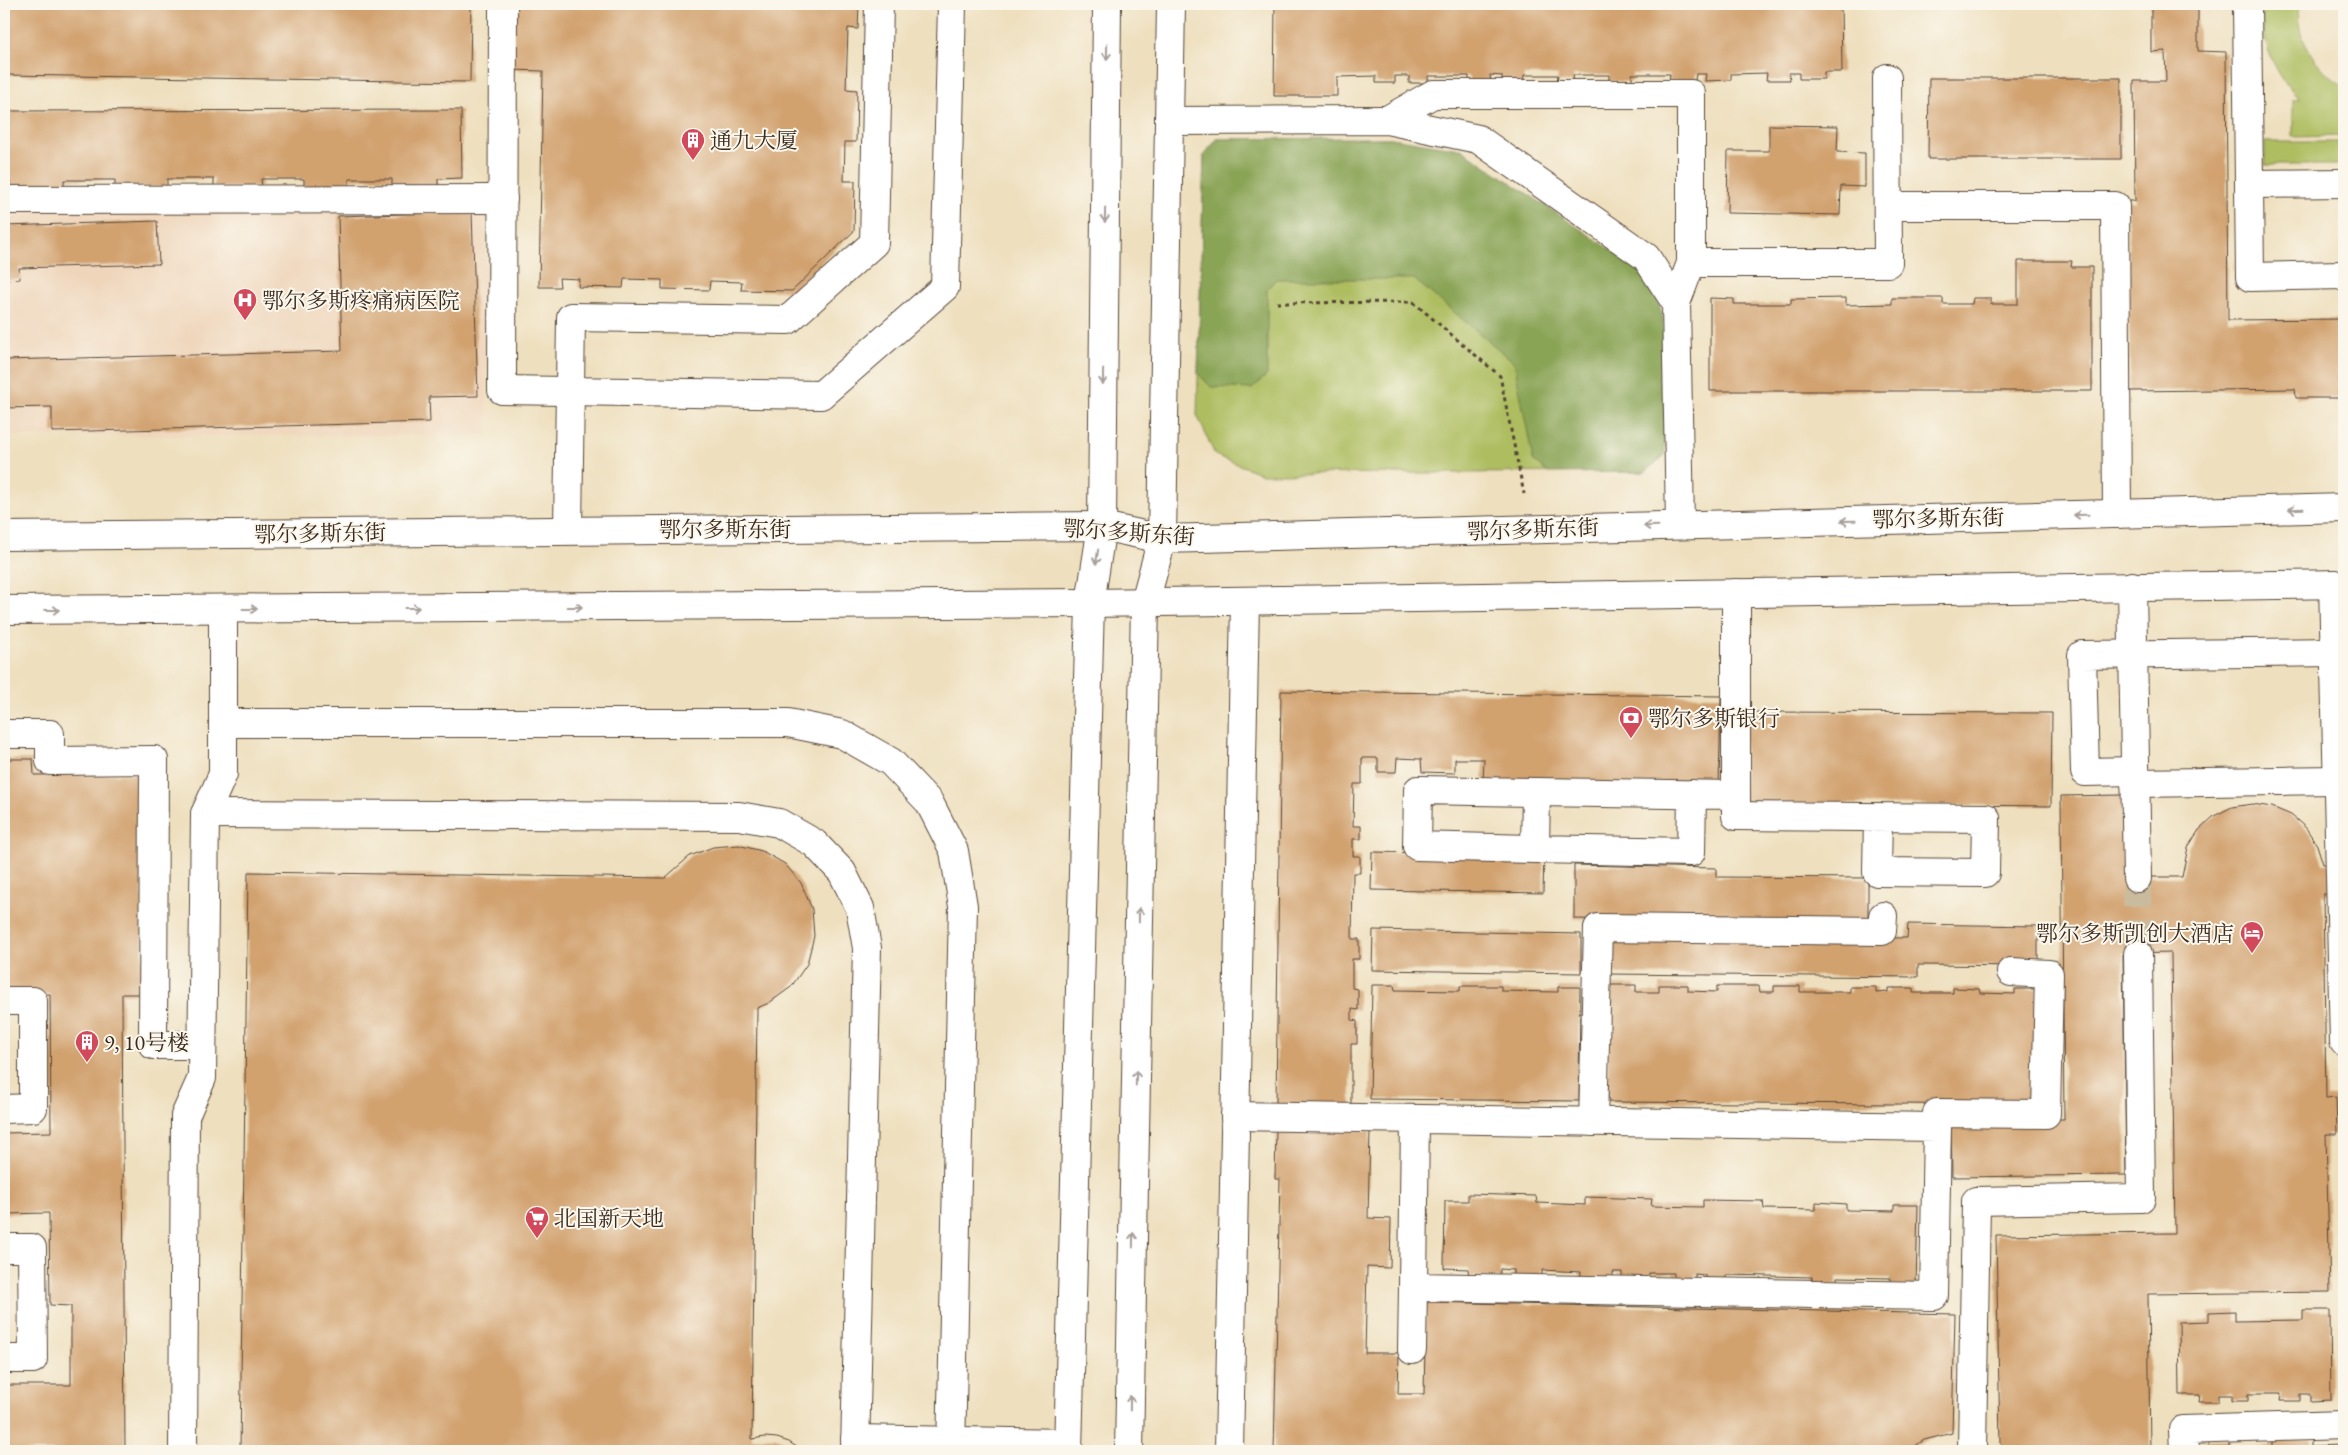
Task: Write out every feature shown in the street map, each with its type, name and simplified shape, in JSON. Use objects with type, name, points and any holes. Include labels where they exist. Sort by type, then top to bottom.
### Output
[{"type":"main road","points":[[504,4],[502,390],[821,395],[945,287],[952,4]]},
{"type":"main road","points":[[568,530],[571,317],[788,320],[874,243],[879,4]]},
{"type":"main road","points":[[205,814],[739,816],[779,824],[814,843],[842,872],[857,901],[867,948],[855,1445],[1068,1447],[1090,603],[1102,526],[1107,4]]},
{"type":"main road","points":[[1129,1451],[1145,602],[1162,539],[1171,4]]},
{"type":"main road","points":[[2247,4],[2250,277],[2344,276]]},
{"type":"main road","points":[[1691,263],[1888,263],[1887,78]]},
{"type":"main road","points":[[1387,120],[1433,94],[1691,94],[1691,263],[1676,303],[1680,525]]},
{"type":"main road","points":[[1169,121],[1387,120],[1478,139],[1646,257],[1676,303]]},
{"type":"main road","points":[[2249,184],[2344,183]]},
{"type":"main road","points":[[4,200],[503,199]]},
{"type":"main road","points":[[1888,206],[2115,206],[2117,514]]},
{"type":"main road","name":"鄂尔多斯东街","points":[[4,536],[1102,526],[1162,539],[2344,508]]},
{"type":"main road","points":[[4,610],[1090,603],[2339,584],[2335,652],[2340,712],[2338,780],[2344,1042]]},
{"type":"main road","points":[[2132,586],[2137,878]]},
{"type":"main road","points":[[1736,593],[1736,816],[1878,817]]},
{"type":"main road","points":[[1229,1451],[1245,601]]},
{"type":"main road","points":[[183,1451],[185,1116],[202,1078],[205,814],[223,774],[223,609]]},
{"type":"main road","points":[[2335,652],[2082,655],[2083,704],[2085,772],[2135,777],[2338,780]]},
{"type":"main road","points":[[224,724],[788,723],[842,734],[890,762],[929,802],[950,843],[954,851],[963,906],[951,1446]]},
{"type":"main road","points":[[4,734],[50,734],[50,761],[154,760],[153,1045],[202,1044]]},
{"type":"main road","points":[[1692,794],[1692,852],[1417,846],[1418,790],[1692,794],[1736,795]]},
{"type":"main road","points":[[1535,848],[1536,792]]},
{"type":"main road","points":[[1593,1122],[1598,928],[1882,931],[1882,916]]},
{"type":"main road","points":[[1972,1451],[1976,1201],[2141,1198],[2138,954]]},
{"type":"main road","points":[[1413,1287],[1934,1296],[1937,1113],[2046,1114],[2049,974],[2011,972]]},
{"type":"main road","points":[[4,1001],[33,1001],[33,1108],[4,1108]]},
{"type":"main road","points":[[1235,1116],[1937,1128]]},
{"type":"main road","points":[[1412,1350],[1415,1119]]},
{"type":"main road","points":[[4,1248],[32,1248],[33,1359],[4,1359]]},
{"type":"main road","points":[[2184,1451],[2183,1430],[2344,1425]]},
{"type":"path","points":[[1277,303],[1413,302],[1500,376],[1531,529]]},
{"type":"shaded area","name":"鄂尔多斯疼痛病医院","points":[[486,206],[487,435],[4,436],[4,208]]},
{"type":"green space","points":[[2263,4],[2299,4],[2298,17],[2300,29],[2310,51],[2325,71],[2344,86],[2344,136],[2293,137],[2293,99],[2301,98],[2283,80],[2270,56],[2263,29]]},
{"type":"green space","points":[[1392,138],[1665,455],[1645,472],[1262,474],[1215,455],[1197,415],[1204,155],[1217,139]]},
{"type":"green space","points":[[1392,138],[1461,149],[1632,264],[1654,289],[1663,318],[1665,455],[1645,472],[1548,473],[1533,460],[1514,362],[1414,279],[1276,279],[1267,289],[1267,375],[1252,389],[1211,387],[1198,373],[1204,155],[1217,139]]},
{"type":"green space","points":[[2265,142],[2344,142],[2344,165],[2265,165]]},
{"type":"building","points":[[4,4],[471,4],[470,82],[4,75]]},
{"type":"building","name":"通九大厦","points":[[513,4],[859,4],[858,29],[848,28],[846,89],[857,90],[856,142],[845,142],[844,181],[855,181],[854,231],[792,291],[741,290],[742,282],[710,281],[709,290],[662,289],[662,280],[624,279],[623,288],[578,287],[579,279],[559,278],[560,287],[539,287],[543,71],[512,70]]},
{"type":"building","points":[[1275,4],[1841,4],[1842,72],[1824,72],[1824,79],[1799,79],[1799,73],[1789,73],[1790,80],[1766,80],[1767,73],[1731,74],[1731,80],[1705,81],[1706,74],[1696,74],[1695,80],[1669,81],[1670,74],[1632,74],[1632,82],[1609,81],[1609,75],[1573,75],[1574,82],[1557,82],[1558,75],[1524,75],[1523,83],[1502,82],[1502,76],[1490,75],[1491,83],[1469,83],[1469,76],[1428,76],[1428,83],[1409,83],[1409,76],[1395,76],[1395,83],[1376,83],[1376,76],[1337,77],[1337,96],[1274,96]]},
{"type":"building","points":[[2151,4],[2198,4],[2198,51],[2226,52],[2228,320],[2344,319],[2344,398],[2296,398],[2295,389],[2130,391],[2128,201],[2135,201],[2134,81],[2166,81],[2165,51],[2151,52]]},
{"type":"building","points":[[1929,78],[2121,78],[2121,159],[1928,159]]},
{"type":"building","points":[[461,110],[462,178],[438,179],[438,186],[392,187],[392,179],[349,179],[349,187],[304,187],[304,179],[261,179],[262,187],[214,187],[214,179],[167,179],[167,187],[115,187],[115,180],[64,180],[64,187],[10,188],[10,180],[4,180],[4,111]]},
{"type":"building","points":[[1769,125],[1838,126],[1837,152],[1865,153],[1865,187],[1841,186],[1840,215],[1727,213],[1728,151],[1769,151]]},
{"type":"building","points":[[472,212],[478,396],[429,397],[430,422],[52,432],[52,407],[4,408],[4,360],[342,351],[338,216]]},
{"type":"building","points":[[157,221],[159,264],[19,268],[20,279],[4,280],[4,226]]},
{"type":"building","points":[[2018,261],[2072,261],[2071,267],[2092,267],[2092,391],[1710,391],[1710,298],[1734,299],[1734,304],[1791,304],[1791,299],[1846,298],[1846,305],[1892,304],[1892,298],[1943,298],[1943,304],[1972,304],[1973,298],[1991,298],[1991,304],[2018,304]]},
{"type":"building","points":[[1281,691],[1721,696],[1719,785],[1483,782],[1484,759],[1455,759],[1455,773],[1422,772],[1421,759],[1397,758],[1396,772],[1378,772],[1378,758],[1362,758],[1362,784],[1354,784],[1353,826],[1361,826],[1361,839],[1353,839],[1353,856],[1360,856],[1360,873],[1353,873],[1352,939],[1359,939],[1359,959],[1352,959],[1352,988],[1358,989],[1358,1010],[1352,1009],[1352,1020],[1357,1021],[1357,1044],[1351,1044],[1351,1106],[1276,1105]]},
{"type":"building","points":[[1745,712],[2052,713],[2051,806],[1744,803]]},
{"type":"building","name":"9, 10号楼","points":[[4,759],[33,759],[34,775],[142,774],[143,994],[122,994],[125,1451],[4,1451],[4,1385],[71,1385],[71,1306],[50,1305],[49,1213],[4,1214],[4,1133],[51,1132],[50,994],[4,995]]},
{"type":"building","points":[[2122,795],[2123,877],[2182,877],[2188,847],[2199,830],[2214,816],[2232,807],[2252,804],[2272,807],[2291,815],[2306,828],[2317,845],[2323,864],[2333,864],[2334,894],[2323,894],[2326,1098],[2336,1097],[2337,1134],[2326,1134],[2330,1292],[2148,1294],[2150,1451],[2013,1451],[2000,1443],[1996,1235],[2175,1233],[2171,953],[2123,954],[2126,1175],[1952,1177],[1951,1121],[2064,1119],[2061,796]]},
{"type":"building","points":[[738,845],[762,851],[785,864],[801,883],[812,909],[814,936],[807,964],[791,987],[769,1003],[757,1008],[752,1439],[777,1438],[789,1442],[803,1451],[240,1451],[248,872],[665,878],[690,856],[713,847]]},
{"type":"building","points":[[1372,852],[1544,855],[1543,893],[1371,890]]},
{"type":"building","points":[[1574,865],[1716,868],[1716,877],[1868,878],[1868,924],[1574,919]]},
{"type":"building","points":[[1908,924],[2038,926],[2038,966],[1918,965],[1918,977],[1608,974],[1608,935],[1907,938]]},
{"type":"building","points":[[1373,930],[1581,934],[1581,973],[1372,970]]},
{"type":"building","points":[[1372,985],[1394,985],[1395,990],[1460,991],[1460,986],[1501,986],[1501,991],[1558,992],[1558,987],[1580,987],[1579,1101],[1370,1099]]},
{"type":"building","points":[[1608,985],[1636,985],[1636,992],[1659,992],[1659,985],[1688,985],[1688,991],[1717,992],[1717,986],[1759,986],[1760,992],[1774,992],[1774,986],[1800,986],[1800,992],[1850,992],[1850,987],[1876,987],[1876,993],[1888,992],[1888,988],[1913,988],[1913,993],[1953,993],[1953,988],[1979,989],[1980,993],[2015,994],[2015,989],[2037,989],[2036,1105],[1608,1102]]},
{"type":"building","points":[[1276,1129],[1370,1131],[1368,1218],[1391,1219],[1390,1268],[1367,1267],[1365,1353],[1399,1353],[1398,1394],[1424,1394],[1426,1302],[1955,1314],[1952,1433],[1924,1440],[1908,1451],[1274,1451],[1280,1179],[1275,1179]]},
{"type":"building","points":[[1468,1194],[1536,1196],[1537,1203],[1585,1205],[1585,1197],[1652,1199],[1651,1206],[1703,1207],[1703,1200],[1763,1201],[1764,1209],[1816,1210],[1816,1202],[1846,1204],[1846,1210],[1894,1211],[1894,1205],[1918,1205],[1916,1287],[1891,1286],[1890,1278],[1837,1277],[1837,1285],[1812,1285],[1812,1277],[1726,1275],[1726,1283],[1705,1283],[1705,1275],[1695,1274],[1695,1282],[1674,1282],[1674,1273],[1649,1273],[1649,1281],[1622,1280],[1622,1272],[1613,1272],[1613,1280],[1580,1280],[1581,1272],[1542,1270],[1542,1279],[1513,1278],[1513,1270],[1500,1269],[1500,1278],[1469,1277],[1468,1269],[1444,1268],[1445,1201],[1468,1201]]},
{"type":"building","points":[[2303,1310],[2330,1310],[2331,1400],[2310,1401],[2310,1394],[2300,1394],[2300,1401],[2280,1401],[2281,1394],[2248,1394],[2248,1401],[2232,1401],[2232,1395],[2218,1395],[2218,1402],[2199,1402],[2200,1395],[2180,1395],[2179,1322],[2209,1321],[2209,1312],[2235,1311],[2235,1321],[2303,1320]]},
{"type":"building","points":[[2311,1438],[2311,1446],[2344,1445],[2344,1451],[2208,1451],[2208,1441],[2230,1440],[2230,1449],[2272,1447],[2272,1439]]},
{"type":"tunnel","points":[[2137,878],[2138,954]]},
{"type":"place","name":"通九大厦","points":[[693,161]]},
{"type":"place","name":"鄂尔多斯疼痛病医院","points":[[245,321]]},
{"type":"place","name":"鄂尔多斯银行","points":[[1631,739]]},
{"type":"place","name":"鄂尔多斯凯创大酒店","points":[[2252,954]]},
{"type":"place","name":"9, 10号楼","points":[[87,1063]]},
{"type":"place","name":"北国新天地","points":[[537,1239]]}]
